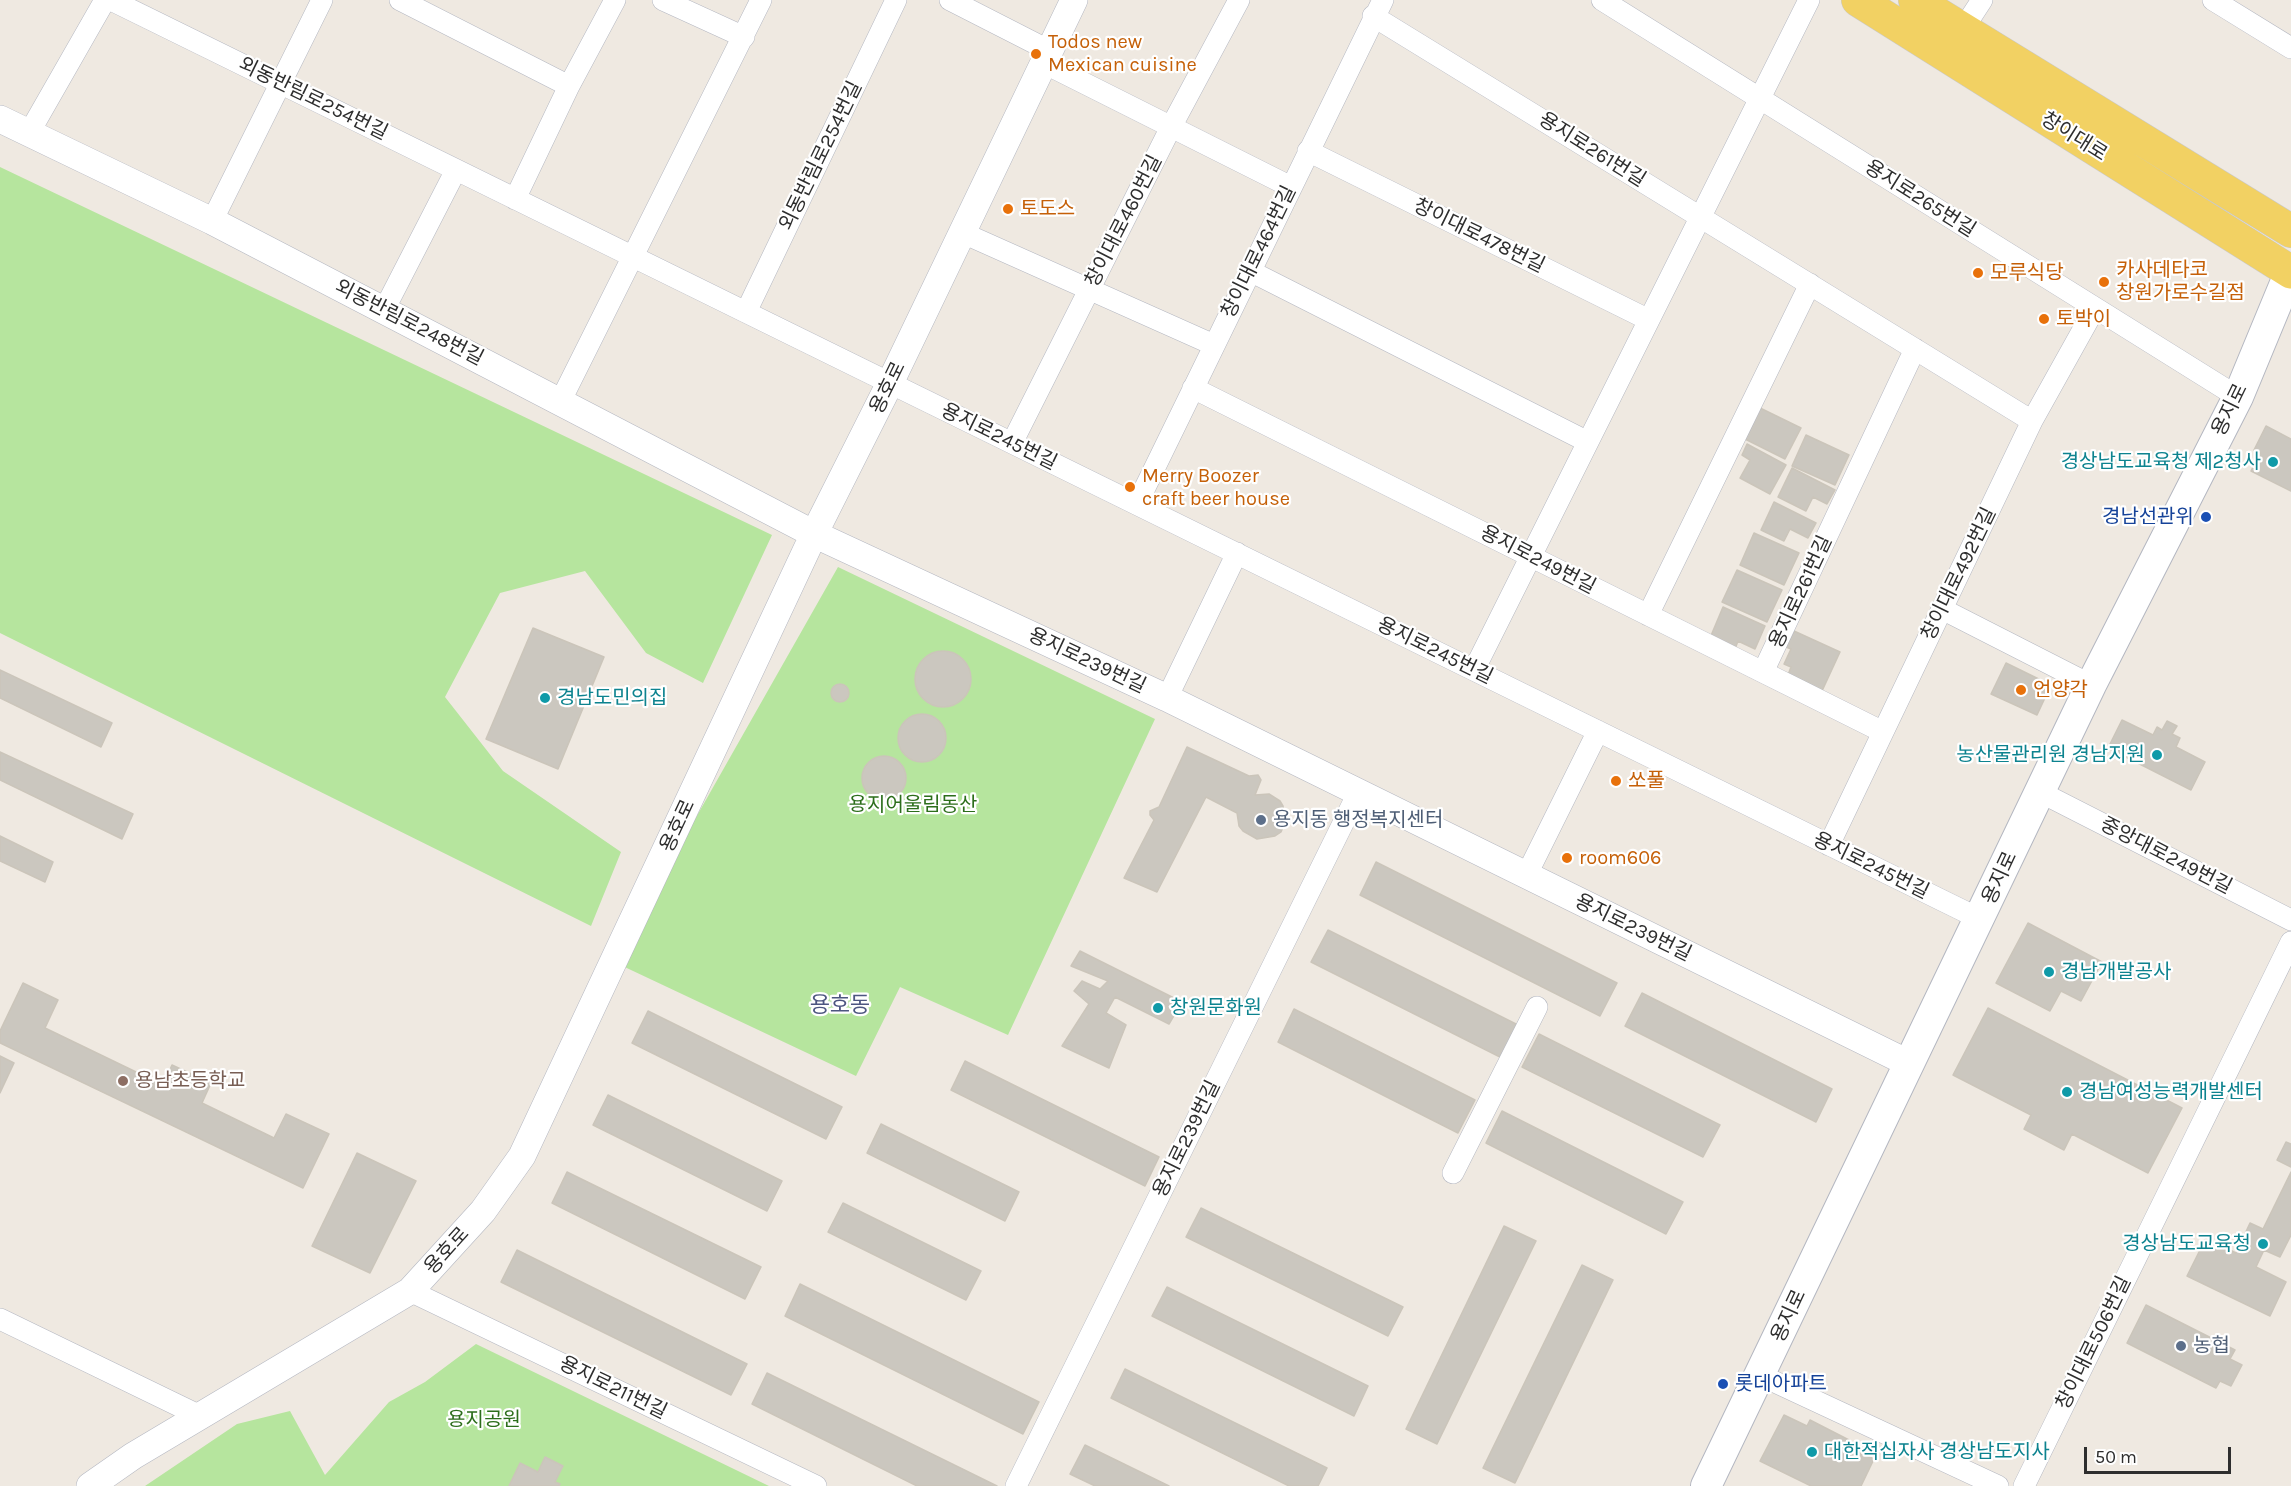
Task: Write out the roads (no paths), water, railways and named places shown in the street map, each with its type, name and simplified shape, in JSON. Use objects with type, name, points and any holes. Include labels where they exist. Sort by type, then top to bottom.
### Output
[{"type":"main road","name":"창이대로","points":[[1858,0],[2291,271]]},
{"type":"main road","name":"창이대로","points":[[1915,0],[2291,231]]},
{"type":"main road","name":"용지로","points":[[1706,1486],[2091,685],[2238,397],[2291,271]]},
{"type":"street","points":[[29,133],[105,0]]},
{"type":"street","name":"외동반림로254번길","points":[[111,0],[890,383]]},
{"type":"street","points":[[212,221],[322,0]]},
{"type":"street","points":[[400,0],[569,86]]},
{"type":"street","points":[[515,199],[569,86],[615,0]]},
{"type":"street","points":[[663,0],[744,37]]},
{"type":"street","points":[[561,402],[761,0]]},
{"type":"street","name":"외동반림로254번길","points":[[746,312],[896,0]]},
{"type":"street","points":[[950,0],[1171,127],[1291,187]]},
{"type":"street","name":"용호로","points":[[90,1486],[133,1456],[410,1291],[483,1211],[522,1156],[814,534],[890,383],[1074,0]]},
{"type":"street","name":"창이대로460번길","points":[[1012,443],[1171,127],[1239,0]]},
{"type":"street","name":"용지로265번길","points":[[1602,0],[2238,397]]},
{"type":"street","points":[[1474,670],[1809,0]]},
{"type":"street","points":[[1963,29],[1982,0]]},
{"type":"street","points":[[2212,0],[2291,48]]},
{"type":"street","name":"창이대로464번길","points":[[1137,504],[1378,8]]},
{"type":"street","name":"용지로261번길","points":[[1378,8],[1701,218],[2032,421]]},
{"type":"street","name":"외동반림로248번길","points":[[0,119],[212,221],[814,534]]},
{"type":"street","name":"창이대로478번길","points":[[1308,151],[1649,320]]},
{"type":"street","points":[[384,310],[456,170]]},
{"type":"street","points":[[963,233],[1214,345]]},
{"type":"street","points":[[1250,271],[1588,442]]},
{"type":"street","points":[[1648,615],[1810,285]]},
{"type":"street","name":"창이대로492번길","points":[[1829,845],[2032,421],[2095,308]]},
{"type":"street","name":"용지로261번길","points":[[1763,672],[1916,349]]},
{"type":"street","name":"용지로245번길","points":[[890,383],[1980,919]]},
{"type":"street","name":"용지로249번길","points":[[1193,388],[1883,732]]},
{"type":"street","name":"용지로239번길","points":[[814,534],[1167,698],[1908,1064]]},
{"type":"street","points":[[1167,698],[1237,554]]},
{"type":"street","points":[[1942,609],[2091,685]]},
{"type":"street","points":[[1526,876],[1598,731]]},
{"type":"street","name":"중앙대로249번길","points":[[2040,792],[2291,920]]},
{"type":"street","name":"용지로239번길","points":[[1016,1486],[1358,793]]},
{"type":"street","name":"창이대로506번길","points":[[2024,1486],[2291,942]]},
{"type":"street","points":[[1454,1173],[1537,1007]]},
{"type":"street","name":"용지로211번길","points":[[410,1291],[816,1486]]},
{"type":"street","points":[[0,1319],[200,1416]]},
{"type":"street","points":[[1760,1375],[1998,1486]]},
{"type":"place","name":"Todos new Mexican cuisine","points":[[1036,54]]},
{"type":"place","name":"토도스","points":[[1008,209]]},
{"type":"place","name":"모루식당","points":[[1978,273]]},
{"type":"place","name":"카사데타코 창원가로수길점","points":[[2104,282]]},
{"type":"place","name":"토박이","points":[[2044,319]]},
{"type":"place","name":"경상남도교육청 제2청사","points":[[2273,462]]},
{"type":"place","name":"Merry Boozer craft beer house","points":[[1130,487]]},
{"type":"place","name":"경남선관위","points":[[2206,517]]},
{"type":"place","name":"언양각","points":[[2021,690]]},
{"type":"place","name":"경남도민의집","points":[[545,698]]},
{"type":"place","name":"농산물관리원 경남지원","points":[[2157,755]]},
{"type":"place","name":"쏘풀","points":[[1616,781]]},
{"type":"place","name":"용지동 행정복지센터","points":[[1261,820]]},
{"type":"place","name":"room606","points":[[1567,858]]},
{"type":"place","name":"경남개발공사","points":[[2049,972]]},
{"type":"place","name":"창원문화원","points":[[1158,1008]]},
{"type":"place","name":"용남초등학교","points":[[123,1081]]},
{"type":"place","name":"경남여성능력개발센터","points":[[2067,1092]]},
{"type":"place","name":"경상남도교육청","points":[[2263,1244]]},
{"type":"place","name":"농협","points":[[2181,1346]]},
{"type":"place","name":"롯데아파트","points":[[1723,1384]]},
{"type":"place","name":"대한적십자사 경상남도지사","points":[[1812,1452]]},
{"type":"district","name":"용호동","points":[[840,1006]]},
{"type":"park label","name":"용지어울림동산","points":[[913,805]]},
{"type":"park label","name":"용지공원","points":[[484,1420]]}]
